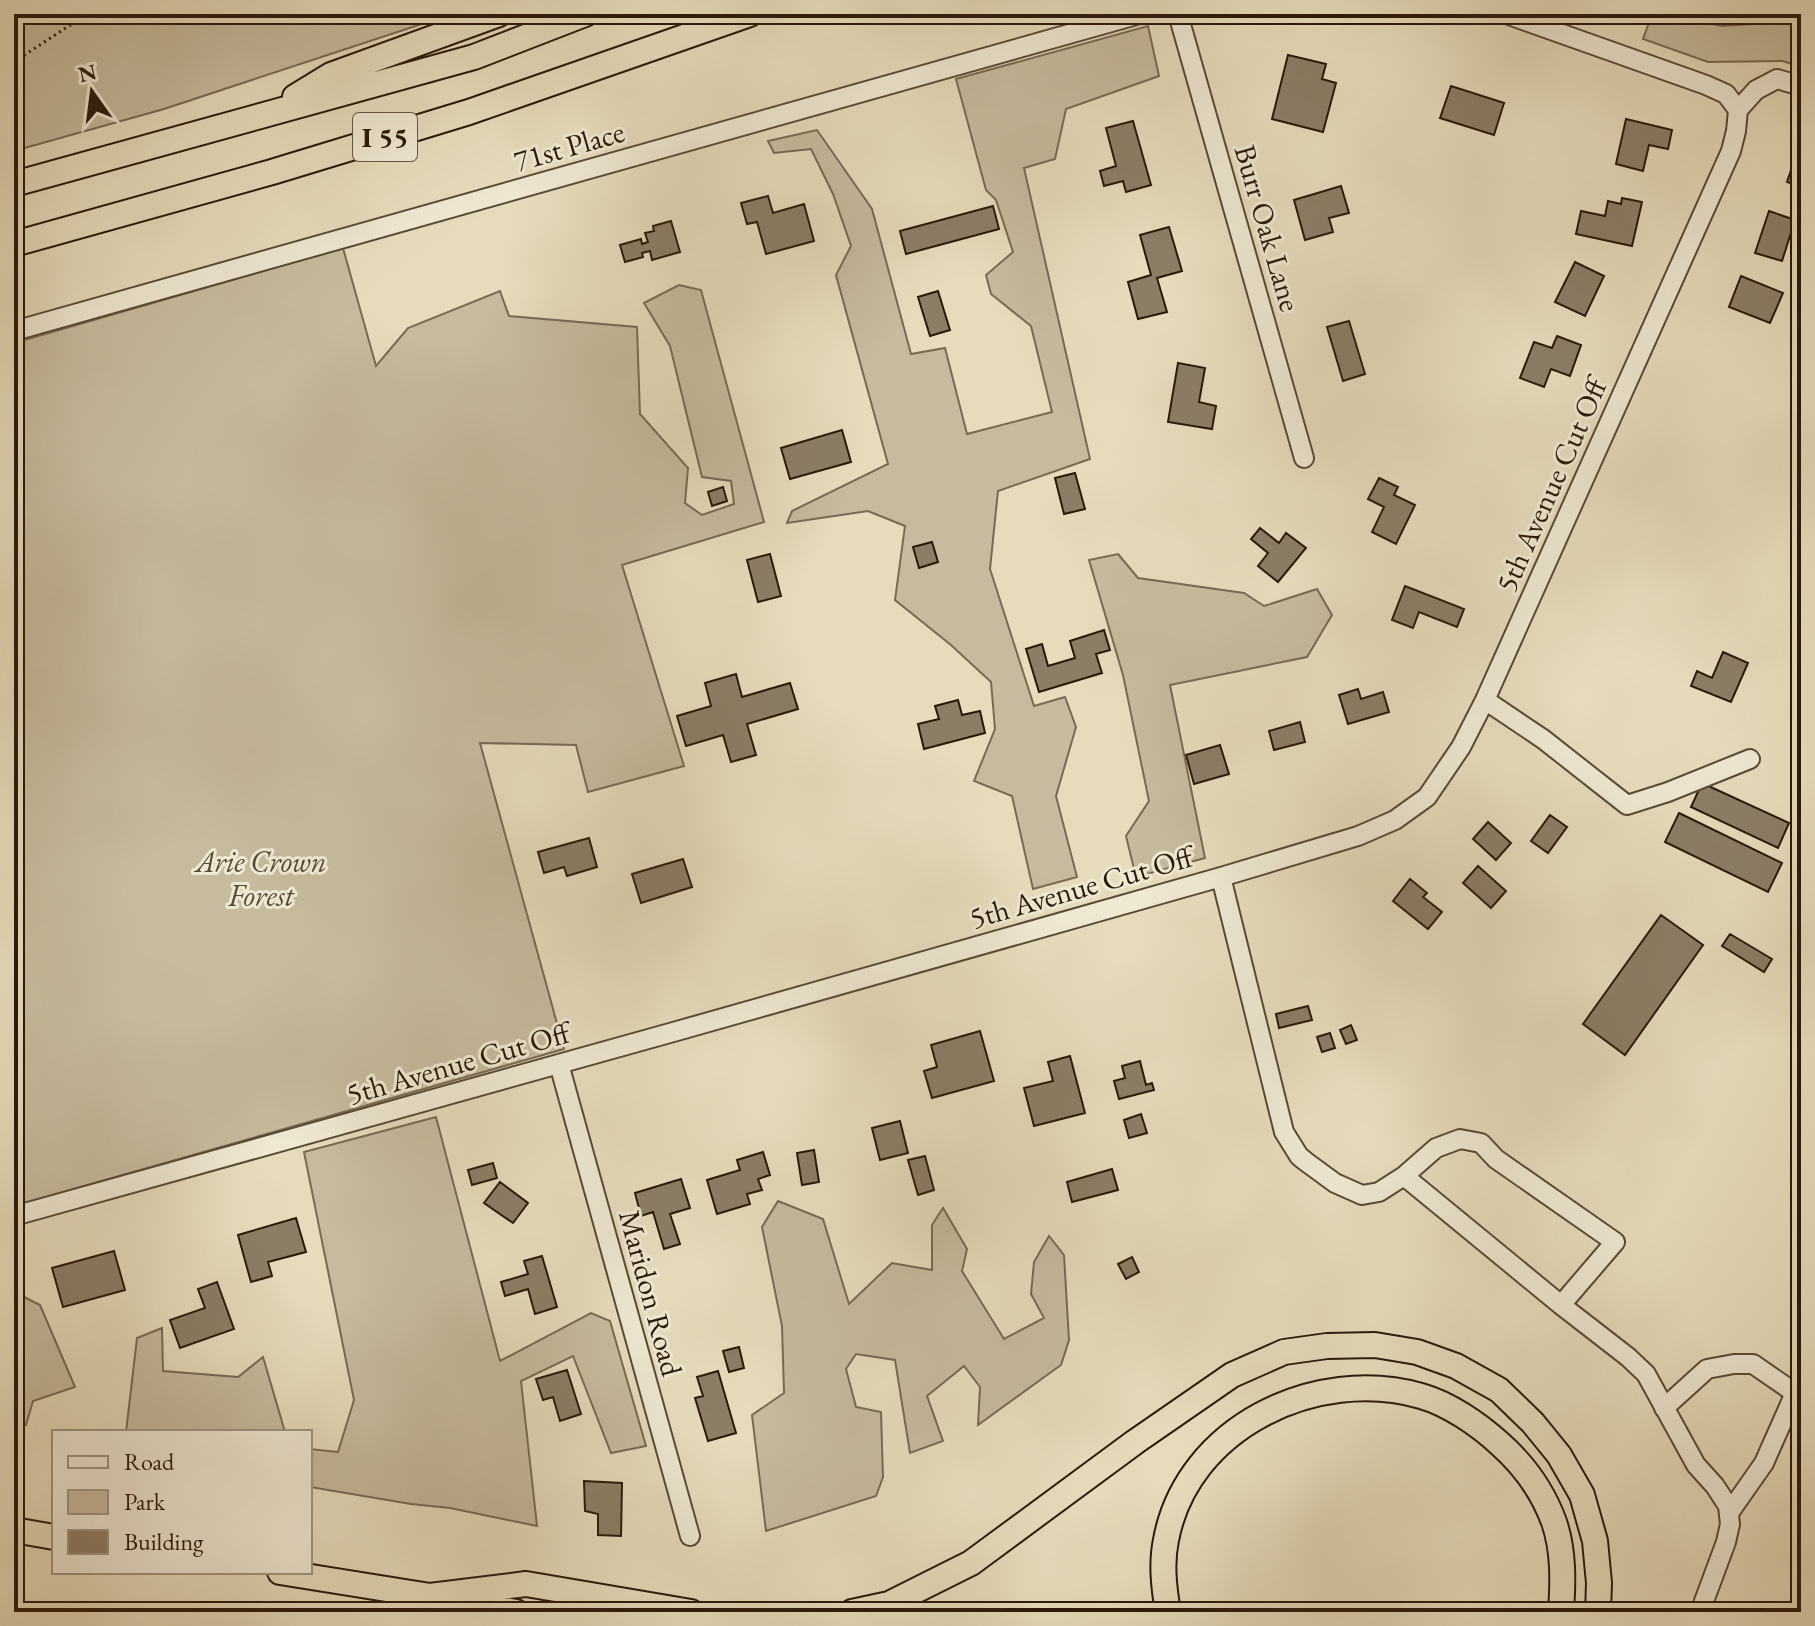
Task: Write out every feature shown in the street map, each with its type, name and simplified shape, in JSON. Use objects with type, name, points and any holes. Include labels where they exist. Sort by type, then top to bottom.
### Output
[{"type":"highway","points":[[267,113],[331,75],[499,14]]},
{"type":"highway","name":"I 55","points":[[14,184],[474,57],[585,14]]},
{"type":"highway","name":"I 55","points":[[14,244],[272,172],[469,112],[750,14]]},
{"type":"highway","points":[[852,1612],[889,1604],[971,1563],[1232,1375],[1284,1352],[1327,1346],[1375,1345],[1417,1352],[1456,1366],[1499,1390],[1533,1423],[1559,1455],[1582,1495],[1595,1541],[1598,1612]]},
{"type":"highway","points":[[1168,1612],[1163,1578],[1166,1540],[1175,1508],[1193,1474],[1212,1450],[1252,1418],[1290,1402],[1335,1391],[1373,1388],[1422,1396],[1448,1408],[1483,1429],[1514,1457],[1537,1487],[1554,1522],[1562,1560],[1561,1612]]},
{"type":"highway","points":[[14,1530],[52,1537]]},
{"type":"highway","points":[[292,1574],[516,1612]]},
{"type":"highway","points":[[430,1596],[526,1584],[691,1612]]},
{"type":"street","name":"71st Place","points":[[14,331],[1140,14]]},
{"type":"street","name":"Burr Oak Lane","points":[[1178,14],[1304,458]]},
{"type":"street","points":[[1506,14],[1706,85],[1726,94],[1738,110],[1756,90],[1777,79],[1801,86]]},
{"type":"street","name":"5th Avenue Cut Off","points":[[14,1216],[1221,877],[1358,836],[1395,820],[1427,797],[1461,747],[1485,700],[1731,151],[1738,110]]},
{"type":"street","points":[[1485,700],[1543,739],[1627,805],[1750,759]]},
{"type":"street","points":[[1221,877],[1284,1132],[1299,1156],[1335,1183],[1362,1195],[1379,1192],[1404,1176],[1436,1148],[1460,1139],[1481,1143],[1496,1159],[1615,1242],[1561,1305]]},
{"type":"street","name":"Maridon Road","points":[[559,1064],[690,1536]]},
{"type":"street","points":[[1404,1176],[1646,1374],[1696,1465],[1728,1506],[1730,1524],[1726,1542],[1700,1612]]},
{"type":"street","points":[[1664,1408],[1707,1369],[1734,1364],[1753,1364],[1795,1393],[1764,1463],[1729,1513]]},
{"type":"path","points":[[14,62],[87,14]]},
{"type":"green space","points":[[14,14],[452,14],[164,109],[14,151]]},
{"type":"green space","points":[[1652,14],[1722,26],[1801,21],[1801,67],[1783,61],[1708,62],[1643,39]]},
{"type":"green space","points":[[1148,26],[1159,76],[1066,109],[1055,159],[1024,168],[1090,459],[998,491],[990,569],[1034,706],[1065,697],[1076,727],[1056,796],[1077,877],[1033,889],[1012,796],[974,781],[995,729],[991,682],[895,600],[905,526],[868,511],[787,523],[792,511],[888,464],[836,275],[851,246],[833,194],[811,149],[774,153],[768,141],[817,130],[872,209],[911,354],[945,348],[967,434],[1052,412],[1031,326],[991,294],[986,275],[1013,252],[996,200],[986,190],[956,79]]},
{"type":"green space","name":"Arie Crown Forest","points":[[343,248],[376,366],[408,328],[500,291],[509,316],[637,327],[640,414],[688,468],[685,503],[702,515],[734,504],[731,481],[702,477],[670,346],[644,303],[679,285],[701,290],[764,522],[622,565],[684,766],[588,792],[576,745],[480,743],[564,1049],[14,1206],[14,343]]},
{"type":"green space","points":[[1118,554],[1138,578],[1244,593],[1264,606],[1317,589],[1332,615],[1307,657],[1170,685],[1205,858],[1136,877],[1126,836],[1149,801],[1123,675],[1089,560]]},
{"type":"green space","points":[[436,1117],[500,1361],[591,1313],[610,1321],[646,1446],[611,1453],[573,1356],[521,1381],[537,1526],[450,1508],[312,1487],[312,1449],[338,1452],[354,1400],[304,1152]]},
{"type":"green space","points":[[778,1201],[823,1219],[849,1304],[892,1263],[932,1270],[932,1225],[943,1208],[967,1249],[962,1271],[1004,1339],[1044,1318],[1031,1294],[1034,1262],[1049,1236],[1064,1255],[1069,1340],[1061,1365],[978,1425],[980,1387],[964,1366],[927,1396],[943,1441],[910,1453],[895,1360],[856,1354],[846,1369],[856,1407],[881,1412],[883,1477],[876,1496],[766,1531],[752,1415],[784,1393],[782,1326],[762,1227]]},
{"type":"green space","points":[[14,1292],[40,1305],[75,1387],[33,1401],[26,1425],[14,1419]]},
{"type":"green space","points":[[162,1328],[163,1371],[238,1377],[263,1357],[284,1430],[126,1430],[137,1338]]},
{"type":"building","points":[[1288,55],[1326,64],[1322,79],[1336,83],[1323,132],[1272,119]]},
{"type":"building","points":[[1451,86],[1504,103],[1494,135],[1440,118]]},
{"type":"building","points":[[1626,119],[1672,130],[1668,149],[1649,145],[1643,171],[1616,164]]},
{"type":"building","points":[[1133,121],[1151,185],[1126,192],[1123,181],[1104,186],[1100,171],[1116,166],[1106,128]]},
{"type":"building","points":[[1801,141],[1801,187],[1787,182]]},
{"type":"building","points":[[1341,186],[1349,213],[1329,218],[1333,232],[1305,240],[1294,200]]},
{"type":"building","points":[[768,196],[773,213],[804,204],[814,241],[766,254],[757,222],[747,224],[741,203]]},
{"type":"building","points":[[1622,198],[1642,202],[1632,246],[1576,234],[1581,211],[1605,216],[1608,201],[1621,204]]},
{"type":"building","points":[[993,206],[999,229],[906,254],[900,231]]},
{"type":"building","points":[[1769,211],[1795,220],[1782,261],[1755,253]]},
{"type":"building","points":[[671,221],[680,252],[652,260],[650,251],[642,253],[643,257],[625,262],[620,245],[641,239],[642,244],[648,242],[645,233],[654,231],[653,226]]},
{"type":"building","points":[[1169,227],[1182,271],[1157,278],[1167,312],[1138,319],[1128,282],[1151,275],[1140,235]]},
{"type":"building","points":[[1575,262],[1604,276],[1585,316],[1555,302]]},
{"type":"building","points":[[1741,276],[1783,293],[1770,323],[1729,307]]},
{"type":"building","points":[[938,291],[950,330],[930,336],[918,297]]},
{"type":"building","points":[[1349,321],[1365,374],[1343,381],[1327,327]]},
{"type":"building","points":[[1557,336],[1581,345],[1570,376],[1551,369],[1544,387],[1520,378],[1534,342],[1552,348]]},
{"type":"building","points":[[1178,363],[1205,368],[1199,402],[1216,406],[1212,429],[1168,422]]},
{"type":"building","points":[[842,430],[851,462],[790,479],[781,448]]},
{"type":"building","points":[[1075,473],[1085,509],[1064,514],[1055,478]]},
{"type":"building","points":[[1379,478],[1398,487],[1394,495],[1415,505],[1396,544],[1372,532],[1384,507],[1368,499]]},
{"type":"building","points":[[723,487],[727,501],[712,506],[708,492]]},
{"type":"building","points":[[1260,528],[1279,543],[1286,533],[1306,548],[1278,582],[1258,566],[1268,553],[1251,539]]},
{"type":"building","points":[[932,542],[938,562],[919,568],[913,547]]},
{"type":"building","points":[[770,554],[781,596],[758,602],[747,560]]},
{"type":"building","points":[[1405,586],[1464,609],[1457,627],[1419,612],[1413,628],[1392,620]]},
{"type":"building","points":[[1104,630],[1110,650],[1096,654],[1102,673],[1039,692],[1026,649],[1042,644],[1048,666],[1075,658],[1070,641]]},
{"type":"building","points":[[1723,652],[1748,663],[1731,702],[1691,686],[1697,671],[1712,678]]},
{"type":"building","points":[[736,674],[742,697],[790,683],[798,709],[747,724],[756,755],[731,762],[723,735],[686,746],[677,716],[711,706],[705,683]]},
{"type":"building","points":[[1358,689],[1361,699],[1383,692],[1389,712],[1348,724],[1339,695]]},
{"type":"building","points":[[958,700],[962,715],[980,711],[985,733],[924,749],[918,724],[939,719],[935,706]]},
{"type":"building","points":[[1300,722],[1305,742],[1274,750],[1269,731]]},
{"type":"building","points":[[1220,745],[1229,774],[1194,784],[1186,755]]},
{"type":"building","points":[[1702,783],[1789,823],[1778,848],[1691,807]]},
{"type":"building","points":[[1679,813],[1782,863],[1768,892],[1665,842]]},
{"type":"building","points":[[1550,815],[1567,827],[1548,853],[1531,841]]},
{"type":"building","points":[[1488,822],[1511,843],[1496,860],[1473,839]]},
{"type":"building","points":[[589,838],[597,867],[567,876],[564,867],[544,873],[538,852]]},
{"type":"building","points":[[683,859],[692,887],[641,903],[632,874]]},
{"type":"building","points":[[1478,866],[1506,891],[1491,908],[1463,883]]},
{"type":"building","points":[[1410,879],[1427,893],[1423,897],[1442,912],[1428,929],[1393,901]]},
{"type":"building","points":[[1661,915],[1703,945],[1625,1055],[1583,1024]]},
{"type":"building","points":[[1730,934],[1772,959],[1764,972],[1722,946]]},
{"type":"building","points":[[1308,1006],[1312,1020],[1279,1028],[1276,1014]]},
{"type":"building","points":[[1351,1025],[1357,1040],[1346,1044],[1340,1030]]},
{"type":"building","points":[[980,1031],[994,1081],[932,1098],[924,1071],[937,1067],[931,1045]]},
{"type":"building","points":[[1330,1033],[1335,1048],[1322,1052],[1317,1037]]},
{"type":"building","points":[[1070,1056],[1085,1113],[1034,1126],[1024,1088],[1053,1081],[1048,1062]]},
{"type":"building","points":[[1140,1061],[1146,1085],[1152,1083],[1154,1090],[1119,1099],[1114,1081],[1125,1078],[1122,1066]]},
{"type":"building","points":[[1141,1114],[1147,1133],[1129,1138],[1124,1120]]},
{"type":"building","points":[[900,1121],[908,1153],[880,1160],[872,1128]]},
{"type":"building","points":[[814,1150],[819,1182],[802,1185],[797,1153]]},
{"type":"building","points":[[763,1152],[770,1175],[758,1179],[762,1190],[747,1194],[750,1204],[717,1214],[707,1180],[740,1170],[737,1160]]},
{"type":"building","points":[[925,1156],[934,1190],[918,1195],[908,1160]]},
{"type":"building","points":[[493,1163],[497,1178],[472,1185],[468,1170]]},
{"type":"building","points":[[1112,1169],[1118,1190],[1072,1202],[1067,1182]]},
{"type":"building","points":[[681,1179],[690,1208],[670,1214],[680,1244],[664,1249],[653,1212],[641,1216],[635,1193]]},
{"type":"building","points":[[500,1182],[528,1203],[513,1223],[484,1203]]},
{"type":"building","points":[[296,1218],[306,1252],[268,1262],[272,1276],[251,1282],[238,1235]]},
{"type":"building","points":[[114,1251],[125,1290],[63,1307],[52,1268]]},
{"type":"building","points":[[542,1256],[557,1307],[535,1314],[528,1289],[505,1296],[501,1282],[528,1274],[524,1261]]},
{"type":"building","points":[[1132,1257],[1139,1272],[1126,1279],[1118,1264]]},
{"type":"building","points":[[217,1282],[234,1329],[180,1348],[170,1320],[205,1308],[198,1289]]},
{"type":"building","points":[[739,1347],[744,1368],[729,1372],[723,1351]]},
{"type":"building","points":[[567,1370],[581,1414],[560,1421],[553,1397],[543,1400],[536,1379]]},
{"type":"building","points":[[718,1371],[736,1433],[708,1441],[695,1398],[703,1396],[697,1377]]},
{"type":"building","points":[[584,1481],[622,1483],[621,1536],[598,1535],[598,1514],[585,1511]]}]
